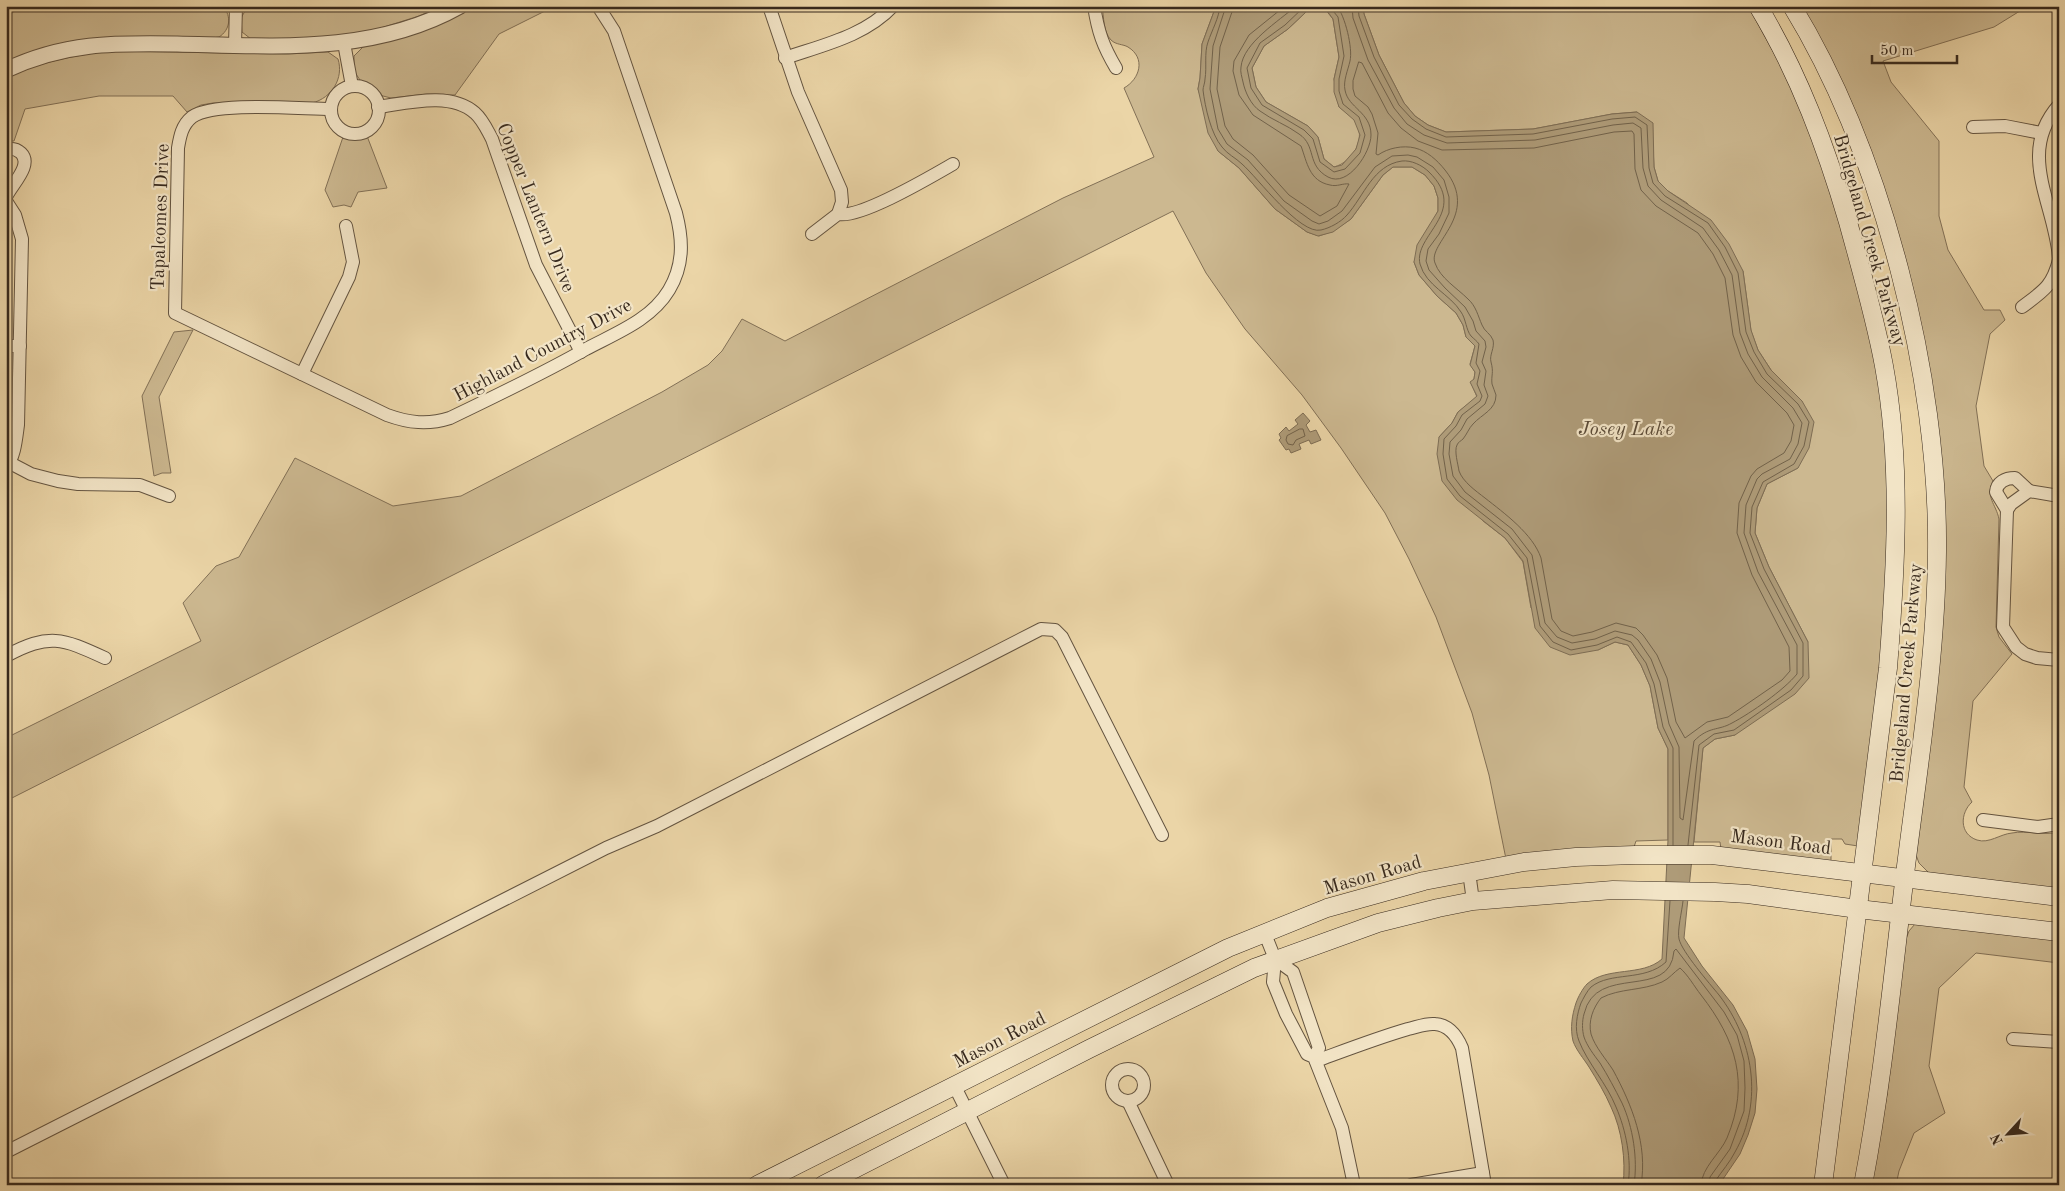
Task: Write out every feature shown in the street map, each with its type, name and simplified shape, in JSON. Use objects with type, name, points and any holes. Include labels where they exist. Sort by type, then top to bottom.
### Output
[{"type":"main road","name":"Bridgeland Creek Parkway","points":[[1758,6],[1774,32],[1807,102],[1833,171],[1872,310],[1884,367],[1891,427],[1894,478],[1893,608],[1888,668],[1823,1185]]},
{"type":"main road","name":"Bridgeland Creek Parkway","points":[[1792,6],[1835,89],[1863,158],[1884,219],[1919,360],[1934,476],[1936,531],[1935,611],[1930,672],[1872,1137],[1863,1185]]},
{"type":"main road","name":"Mason Road","points":[[757,1185],[1228,948],[1327,908],[1424,881],[1524,862],[1576,857],[1712,855],[2059,897]]},
{"type":"main road","points":[[823,1185],[1098,1045],[1275,959],[1378,923],[1438,908],[1474,901],[1539,894],[1636,890],[1715,892],[1757,895],[1858,909],[2059,932]]},
{"type":"street","points":[[235,45],[236,6]]},
{"type":"street","points":[[6,70],[55,51],[88,45],[120,43],[305,46],[344,43],[380,37],[460,6]]},
{"type":"street","name":"Highland Country Drive","points":[[174,313],[387,415],[404,421],[436,422],[459,414],[633,324],[660,303],[676,277],[682,249],[681,231],[614,31],[598,6]]},
{"type":"street","points":[[769,6],[786,58],[813,128],[841,190],[842,202],[838,214],[812,234]]},
{"type":"street","points":[[786,58],[853,34],[871,25],[892,6]]},
{"type":"street","points":[[1094,6],[1098,33],[1116,68]]},
{"type":"street","points":[[344,43],[352,86]]},
{"type":"street","points":[[352,86],[364,87],[372,93],[378,108],[376,121],[369,129],[360,133],[350,133],[341,129],[334,122],[331,110],[336,94],[344,88],[352,86]]},
{"type":"street","name":"Copper Lantern Drive","points":[[378,108],[432,100],[456,104],[475,113],[484,124],[492,139],[536,265],[581,352]]},
{"type":"street","points":[[2022,307],[2045,290],[2055,276],[2059,259],[2058,244],[2038,156],[2041,133],[2051,114],[2059,105]]},
{"type":"street","name":"Tapalcomes Drive","points":[[174,313],[178,148],[180,134],[185,124],[192,117],[212,110],[236,108],[331,110]]},
{"type":"street","points":[[1973,127],[2005,126],[2041,133]]},
{"type":"street","points":[[6,149],[17,149],[22,153],[26,166],[6,199],[15,215],[22,239],[20,346],[12,402],[18,425],[8,466],[58,481],[78,484],[140,485],[169,496]]},
{"type":"street","points":[[838,214],[850,215],[862,211],[953,164]]},
{"type":"street","points":[[302,374],[349,277],[353,262],[346,226]]},
{"type":"street","points":[[6,346],[20,346]]},
{"type":"street","points":[[2007,510],[1996,492],[1999,484],[2009,478],[2015,478],[2029,492],[2059,496]]},
{"type":"street","points":[[2029,492],[2011,504],[2007,510],[2004,627],[2016,647],[2025,654],[2037,658],[2059,660]]},
{"type":"street","points":[[6,1152],[598,852],[657,826],[1041,629],[1054,630],[1062,638],[1162,834]]},
{"type":"street","points":[[6,656],[38,641],[53,639],[74,643],[105,658]]},
{"type":"street","points":[[1983,820],[2038,827],[2059,824]]},
{"type":"street","points":[[1468,872],[1474,901]]},
{"type":"street","points":[[1265,934],[1275,959],[1272,982],[1307,1054],[1315,1059],[1342,1128],[1354,1185]]},
{"type":"street","points":[[1275,959],[1293,972],[1319,1048],[1315,1059]]},
{"type":"street","points":[[1315,1059],[1428,1024],[1444,1026],[1455,1034],[1462,1048],[1484,1179],[1411,1185]]},
{"type":"street","points":[[2013,1039],[2059,1042]]},
{"type":"street","points":[[954,1085],[1004,1185]]},
{"type":"street","points":[[1128,1101],[1168,1185]]},
{"type":"shaded area","points":[[21,6],[223,6],[229,19],[226,31],[219,37],[196,39],[118,37],[80,40],[44,48],[6,62],[6,18]]},
{"type":"shaded area","points":[[248,6],[441,6],[419,16],[368,32],[316,40],[251,39],[242,32],[241,18]]},
{"type":"shaded area","points":[[475,6],[555,6],[499,34],[455,95],[427,94],[391,98],[383,96],[362,83],[354,71],[354,56],[363,47],[421,32]]},
{"type":"shaded area","points":[[1102,6],[1216,6],[1202,44],[1198,89],[1218,151],[1239,168],[1275,209],[1307,232],[1319,236],[1333,231],[1351,219],[1383,175],[1393,167],[1412,167],[1425,175],[1434,186],[1438,198],[1438,211],[1414,262],[1419,275],[1437,296],[1456,313],[1463,325],[1466,337],[1475,346],[1470,364],[1475,372],[1471,383],[1477,397],[1458,412],[1452,423],[1439,437],[1483,521],[1505,538],[1523,562],[1531,608],[1598,650],[1615,642],[1628,645],[1641,665],[1650,686],[1658,728],[1668,749],[1668,840],[1636,841],[1634,847],[1506,859],[1489,775],[1472,713],[1436,617],[1409,559],[1385,513],[1341,448],[1302,395],[1245,329],[1206,273],[1173,211],[6,801],[6,738],[201,641],[183,603],[216,566],[239,557],[295,458],[393,506],[461,496],[662,392],[708,365],[722,351],[742,319],[785,341],[1063,198],[1154,157],[1124,88],[1130,84],[1137,74],[1139,62],[1134,52],[1128,47],[1115,43],[1108,37]]},
{"type":"shaded area","points":[[1363,6],[1748,6],[1786,75],[1810,129],[1861,285],[1884,414],[1889,527],[1886,623],[1858,846],[1845,844],[1842,839],[1831,839],[1831,861],[1721,849],[1720,842],[1694,842],[1703,748],[1715,739],[1735,735],[1808,642],[1769,567],[1755,533],[1757,508],[1767,484],[1798,468],[1802,401],[1771,370],[1758,350],[1751,331],[1743,271],[1687,203],[1668,191],[1658,181],[1654,167],[1653,147],[1637,112],[1612,114],[1533,129],[1446,132],[1428,125],[1415,116],[1404,103],[1379,55],[1364,14]]},
{"type":"shaded area","points":[[1799,6],[1910,8],[1913,6],[2028,6],[1994,27],[1883,61],[1891,82],[1939,141],[1939,216],[1948,250],[1984,310],[2000,310],[2005,320],[1990,334],[1976,406],[1984,466],[1993,481],[1990,492],[1999,519],[1996,627],[1999,637],[2012,654],[1973,701],[1964,787],[1972,802],[1965,812],[1964,828],[1971,837],[1981,841],[2018,832],[2059,832],[2059,890],[1929,873],[1919,863],[1916,855],[1940,651],[1921,327]]},
{"type":"shaded area","points":[[1315,7],[1324,8],[1333,19],[1339,57],[1334,79],[1339,107],[1355,120],[1359,134],[1359,141],[1352,155],[1334,167],[1324,159],[1318,137],[1308,126],[1266,102],[1256,87],[1252,68],[1264,46],[1288,29],[1307,11]]},
{"type":"shaded area","points":[[108,51],[287,54],[328,52],[338,59],[339,73],[338,80],[331,92],[312,103],[213,103],[201,105],[187,112],[173,96],[99,96],[25,109],[14,141],[6,141],[6,78],[18,72],[56,60]]},
{"type":"shaded area","points":[[367,136],[387,188],[358,192],[351,207],[344,205],[333,207],[325,190],[343,137],[355,139]]},
{"type":"shaded area","points":[[193,330],[159,397],[171,473],[162,473],[154,476],[142,396],[174,332]]},
{"type":"shaded area","points":[[1915,924],[2059,936],[2059,963],[1976,953],[1939,988],[1929,1066],[1945,1113],[1914,1133],[1899,1171],[1896,1185],[1870,1185],[1887,1094],[1906,939],[1909,931]]},
{"type":"water","name":"Josey Lake","points":[[1216,6],[1363,6],[1364,14],[1379,55],[1404,103],[1415,116],[1428,125],[1446,132],[1533,129],[1612,114],[1637,112],[1653,123],[1654,167],[1658,181],[1668,191],[1711,220],[1729,244],[1743,271],[1751,330],[1758,350],[1771,370],[1802,401],[1814,422],[1809,448],[1798,468],[1767,484],[1757,508],[1755,533],[1769,567],[1808,642],[1809,678],[1795,694],[1735,735],[1715,739],[1703,748],[1684,938],[1702,966],[1733,1005],[1747,1031],[1755,1059],[1757,1089],[1755,1113],[1748,1135],[1740,1154],[1719,1185],[1623,1185],[1622,1145],[1615,1116],[1601,1087],[1573,1041],[1573,1012],[1582,990],[1587,984],[1595,978],[1604,975],[1654,965],[1662,959],[1668,840],[1668,749],[1658,728],[1650,686],[1641,665],[1628,645],[1615,642],[1598,650],[1570,655],[1550,647],[1535,628],[1523,561],[1505,538],[1457,500],[1442,481],[1437,454],[1439,437],[1452,423],[1458,412],[1477,396],[1470,382],[1474,379],[1475,372],[1470,365],[1475,346],[1466,337],[1463,325],[1456,313],[1437,296],[1419,275],[1414,262],[1417,245],[1438,211],[1438,198],[1434,186],[1425,175],[1412,167],[1393,167],[1383,175],[1351,219],[1333,232],[1318,236],[1307,232],[1275,209],[1239,168],[1218,151],[1208,133],[1198,89],[1202,44]],"holes":[[[1315,7],[1325,8],[1333,19],[1339,57],[1334,79],[1334,92],[1339,107],[1354,120],[1360,135],[1356,149],[1342,165],[1334,167],[1324,159],[1318,137],[1308,126],[1266,102],[1256,87],[1252,68],[1264,46],[1288,29],[1307,11]]]},
{"type":"water","points":[[1303,413],[1310,421],[1306,425],[1310,432],[1316,430],[1321,440],[1311,444],[1309,440],[1299,444],[1301,449],[1291,453],[1289,449],[1286,450],[1279,440],[1281,438],[1279,434],[1286,427],[1289,431],[1298,424],[1295,420]]}]
